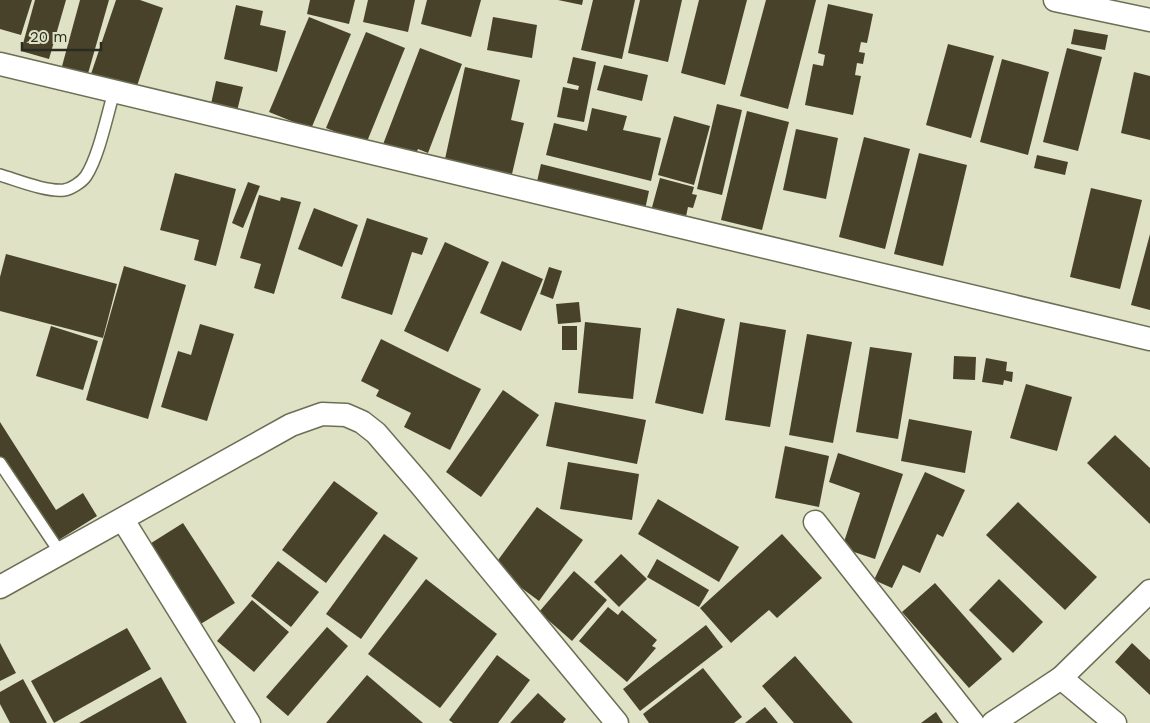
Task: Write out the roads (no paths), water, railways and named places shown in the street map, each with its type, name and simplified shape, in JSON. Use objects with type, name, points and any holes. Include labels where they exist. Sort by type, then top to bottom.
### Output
[{"type":"street","points":[[1055,0],[1150,20]]},
{"type":"street","points":[[0,64],[1150,339]]},
{"type":"street","points":[[0,587],[291,425],[322,414],[346,415],[362,422],[376,432],[617,723]]},
{"type":"street","points":[[123,520],[249,723]]},
{"type":"street","points":[[815,522],[973,723]]},
{"type":"street","points":[[993,723],[1061,678],[1150,591]]},
{"type":"street","points":[[1061,678],[1115,723]]},
{"type":"lane","points":[[0,175],[48,189],[64,190],[77,185],[85,178],[92,164],[114,92]]},
{"type":"lane","points":[[0,463],[61,554]]}]
